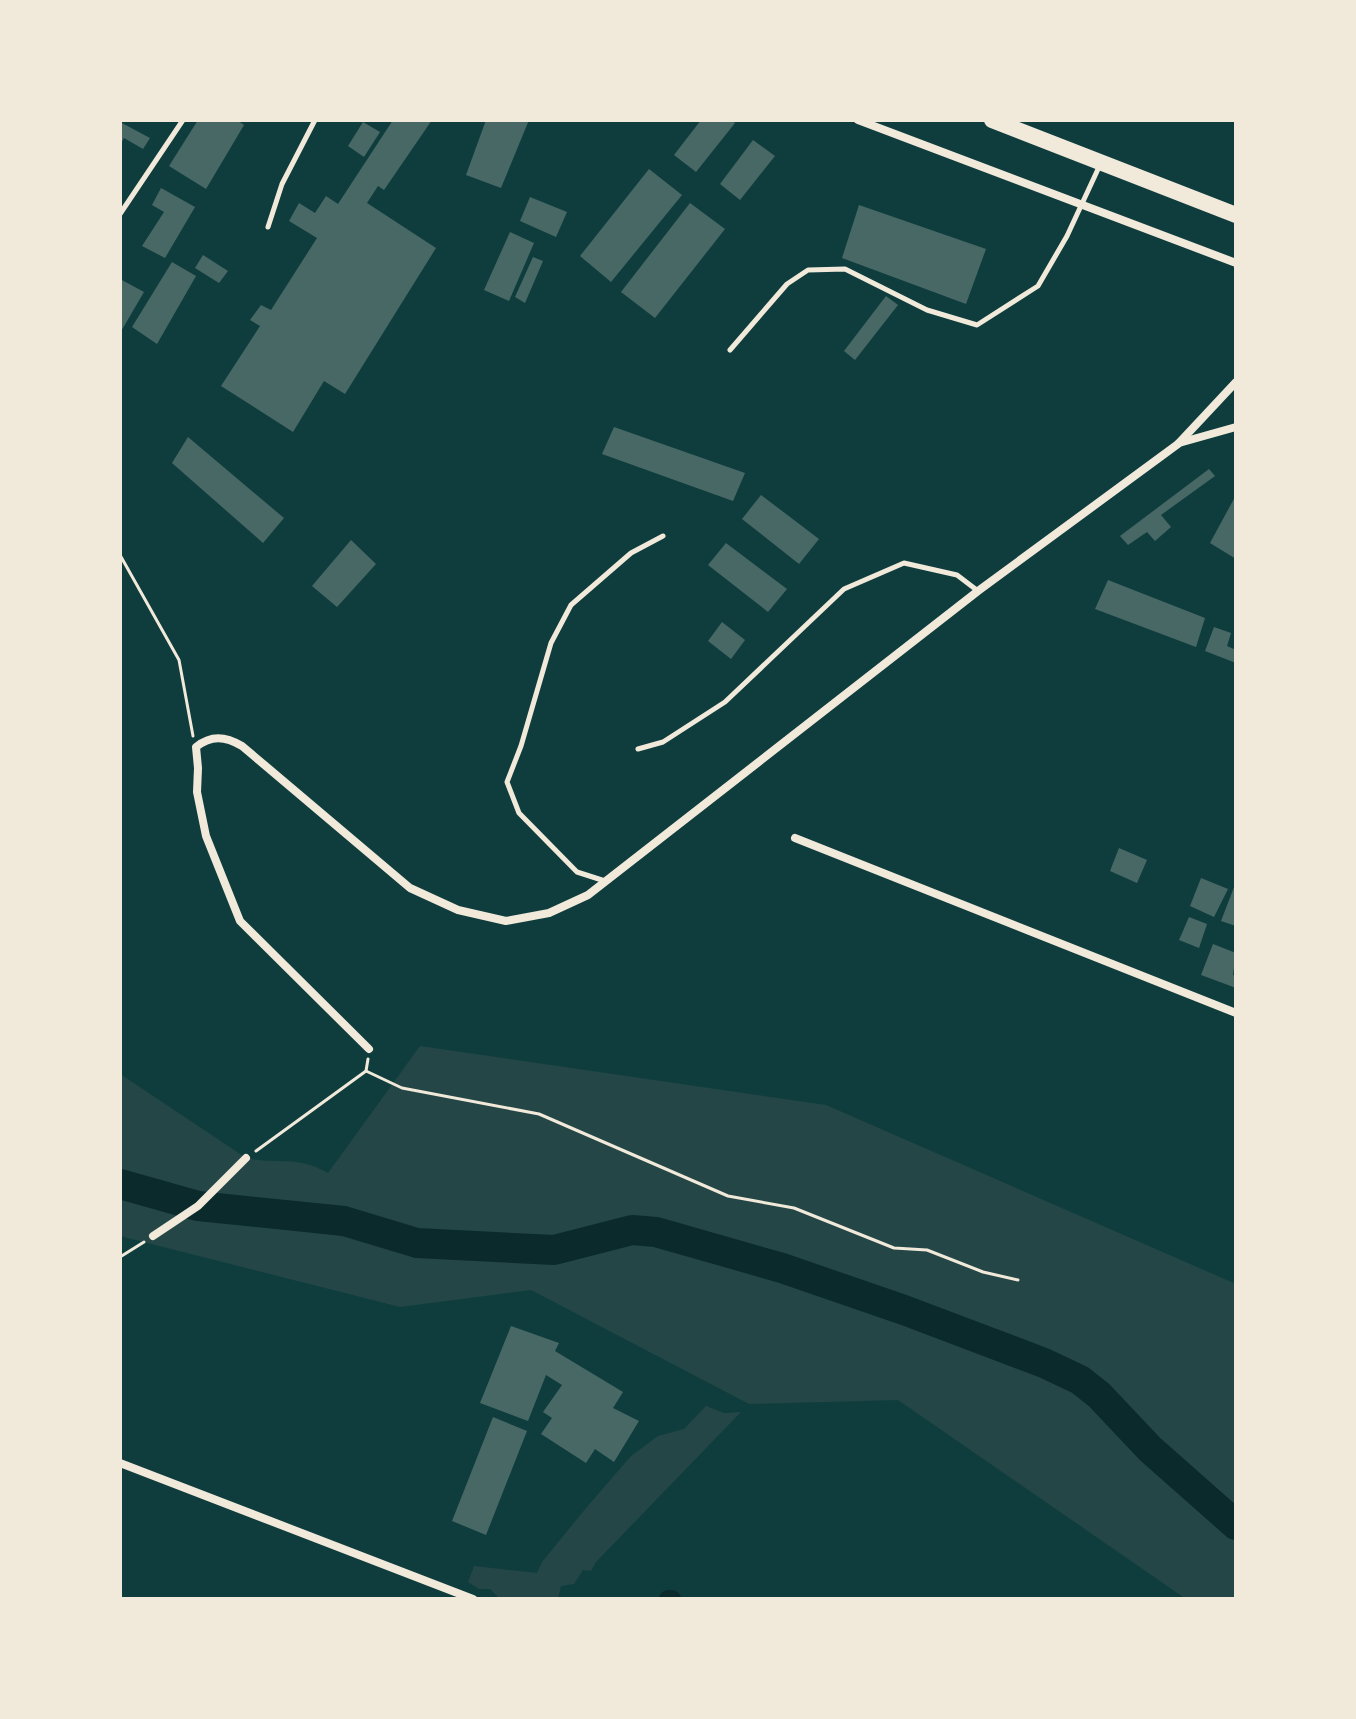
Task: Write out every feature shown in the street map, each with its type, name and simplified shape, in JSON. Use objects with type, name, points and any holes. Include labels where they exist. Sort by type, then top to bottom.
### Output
[{"type":"highway","points":[[992,120],[1236,215]]},
{"type":"street","points":[[858,120],[1236,263]]},
{"type":"street","points":[[369,1049],[240,921],[206,836],[197,792],[196,747],[204,740],[229,738],[242,746],[410,888],[458,910],[506,921],[549,913],[588,895],[978,591],[1178,444],[1236,382]]},
{"type":"street","points":[[1178,444],[1236,427]]},
{"type":"street","points":[[795,838],[1236,1013]]},
{"type":"street","points":[[153,1236],[198,1206],[246,1158]]},
{"type":"street","points":[[120,1463],[468,1597]]},
{"type":"lane","points":[[120,214],[183,120]]},
{"type":"lane","points":[[268,227],[282,184],[315,120]]},
{"type":"lane","points":[[730,350],[787,284],[808,270],[845,269],[927,310],[977,325],[1038,286],[1067,236],[1101,162]]},
{"type":"lane","points":[[606,881],[577,872],[519,813],[507,782],[521,746],[551,643],[571,605],[631,553],[663,536]]},
{"type":"lane","points":[[638,749],[663,742],[725,702],[844,589],[904,563],[957,575],[978,591]]},
{"type":"path","points":[[120,555],[179,660],[196,747]]},
{"type":"path","points":[[246,1158],[366,1071],[369,1049]]},
{"type":"path","points":[[366,1071],[402,1088],[539,1114],[728,1196],[794,1208],[894,1248],[927,1250],[983,1272],[1018,1280]]},
{"type":"path","points":[[120,1257],[153,1236]]},
{"type":"shaded area","points":[[420,1046],[826,1105],[1236,1284],[1236,1599],[1186,1599],[898,1400],[749,1404],[531,1290],[400,1307],[120,1236],[120,1074],[246,1158],[297,1162],[328,1173]]},
{"type":"shaded area","points":[[706,1406],[724,1413],[741,1412],[596,1562],[591,1571],[583,1570],[574,1584],[561,1586],[558,1599],[500,1599],[490,1589],[479,1589],[468,1582],[474,1566],[537,1573],[542,1562],[631,1456],[658,1436],[684,1429]]},
{"type":"building","points":[[198,120],[237,120],[244,125],[206,189],[169,166]]},
{"type":"building","points":[[393,120],[432,120],[384,190],[378,186],[367,203],[436,248],[345,394],[324,381],[293,432],[221,386],[260,326],[250,320],[261,305],[271,310],[317,238],[289,221],[299,203],[315,213],[326,196],[338,204]]},
{"type":"building","points":[[486,120],[529,120],[501,188],[466,175]]},
{"type":"building","points":[[701,120],[731,120],[735,123],[696,172],[674,155]]},
{"type":"building","points":[[120,122],[150,138],[143,149],[124,138],[120,145]]},
{"type":"building","points":[[363,122],[380,132],[364,157],[348,146]]},
{"type":"building","points":[[753,140],[775,156],[740,200],[720,184]]},
{"type":"building","points":[[649,169],[682,195],[611,282],[580,256]]},
{"type":"building","points":[[161,188],[195,207],[165,258],[142,246],[164,212],[152,205]]},
{"type":"building","points":[[530,197],[567,212],[556,237],[520,221]]},
{"type":"building","points":[[690,203],[725,229],[655,318],[621,292]]},
{"type":"building","points":[[859,205],[986,249],[966,304],[842,258]]},
{"type":"building","points":[[510,232],[534,243],[509,301],[484,290]]},
{"type":"building","points":[[203,255],[228,271],[219,283],[195,268]]},
{"type":"building","points":[[533,257],[543,261],[525,303],[515,297]]},
{"type":"building","points":[[172,262],[196,276],[157,344],[132,327]]},
{"type":"building","points":[[120,279],[144,292],[120,333]]},
{"type":"building","points":[[886,296],[898,305],[855,360],[844,351]]},
{"type":"building","points":[[614,427],[745,473],[733,501],[602,454]]},
{"type":"building","points":[[188,437],[284,518],[263,543],[172,463]]},
{"type":"building","points":[[1209,469],[1215,476],[1161,515],[1171,527],[1155,541],[1147,532],[1128,545],[1120,536]]},
{"type":"building","points":[[761,495],[819,539],[799,564],[742,519]]},
{"type":"building","points":[[1236,495],[1236,559],[1210,543]]},
{"type":"building","points":[[351,540],[376,564],[337,607],[312,586]]},
{"type":"building","points":[[726,543],[787,589],[768,612],[708,565]]},
{"type":"building","points":[[1108,580],[1205,618],[1196,647],[1095,609]]},
{"type":"building","points":[[722,622],[745,640],[731,659],[708,641]]},
{"type":"building","points":[[1214,627],[1231,633],[1227,646],[1236,650],[1236,663],[1205,651]]},
{"type":"building","points":[[1119,848],[1147,860],[1137,883],[1110,871]]},
{"type":"building","points":[[1201,878],[1228,889],[1214,917],[1190,906]]},
{"type":"building","points":[[1236,882],[1236,926],[1221,921]]},
{"type":"building","points":[[1189,917],[1207,924],[1199,948],[1179,940]]},
{"type":"building","points":[[1213,944],[1236,953],[1233,975],[1236,976],[1236,988],[1201,975]]},
{"type":"building","points":[[511,1326],[559,1343],[555,1351],[623,1392],[613,1408],[639,1421],[614,1462],[595,1449],[586,1463],[541,1434],[552,1418],[543,1412],[562,1385],[546,1375],[528,1421],[480,1403]]},
{"type":"building","points":[[493,1417],[527,1431],[486,1535],[452,1521]]},
{"type":"waterway","points":[[120,1184],[198,1206],[344,1221],[417,1243],[554,1250],[632,1230],[656,1232],[782,1268],[904,1310],[1044,1363],[1080,1380],[1099,1395],[1150,1449],[1236,1525]]}]
